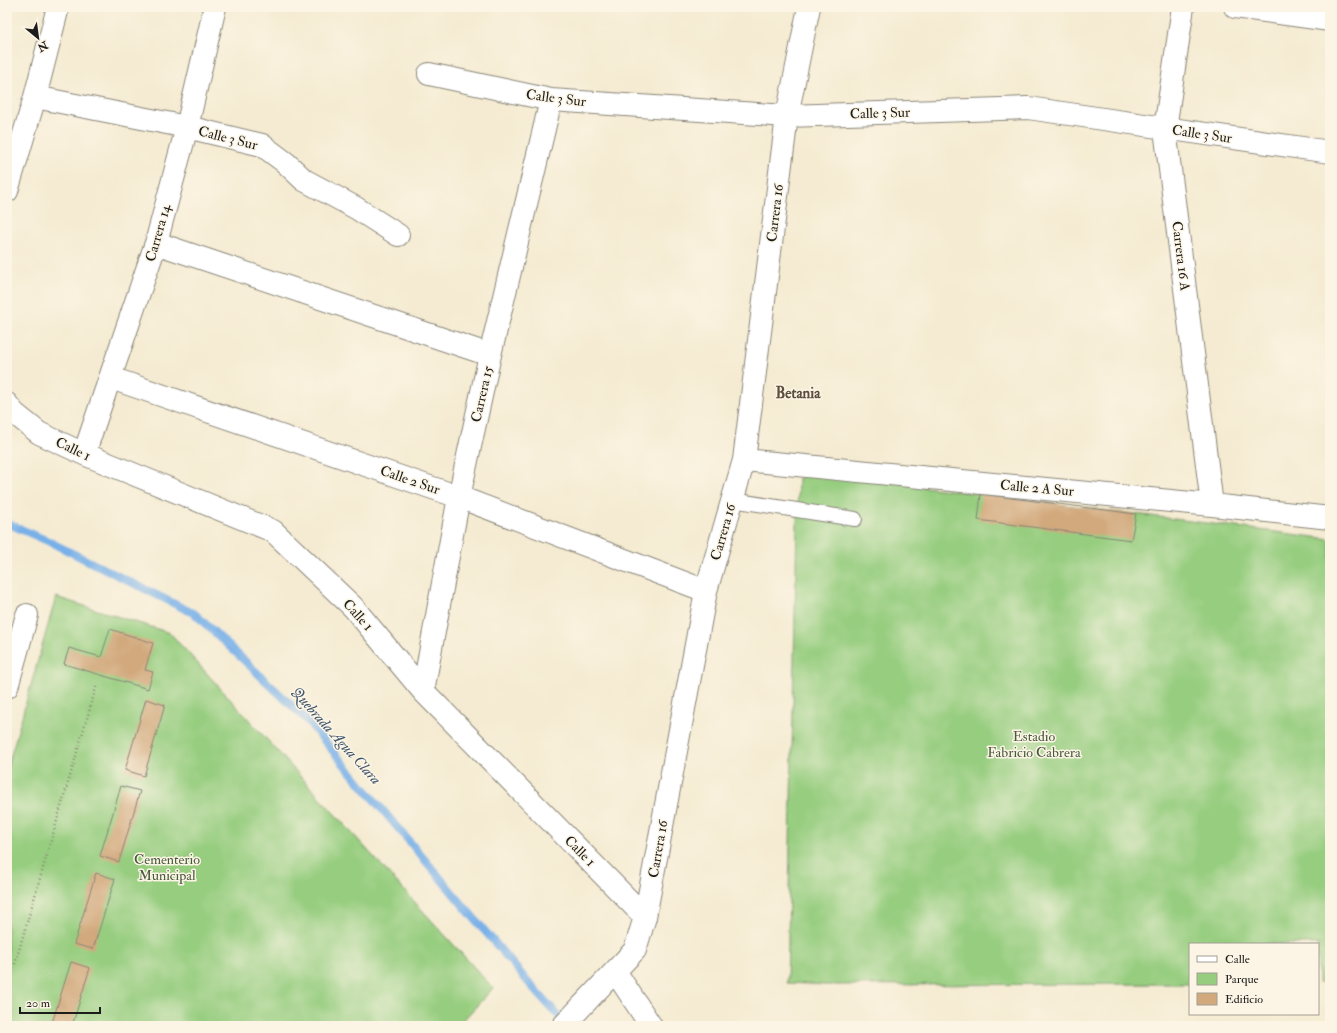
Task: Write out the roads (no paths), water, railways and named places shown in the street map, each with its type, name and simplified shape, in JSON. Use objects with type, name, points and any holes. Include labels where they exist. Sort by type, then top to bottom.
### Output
[{"type":"street","points":[[7,191],[35,97],[58,7]]},
{"type":"street","name":"Carrera 14","points":[[84,454],[156,243],[187,127],[215,7]]},
{"type":"street","name":"Carrera 16","points":[[562,1026],[635,950],[645,917],[706,591],[744,460],[787,116],[810,7]]},
{"type":"street","name":"Carrera 16 A","points":[[1183,7],[1165,129],[1212,505]]},
{"type":"street","points":[[1235,7],[1330,20]]},
{"type":"street","name":"Calle 3 Sur","points":[[429,74],[551,100],[787,116],[1028,108],[1330,152]]},
{"type":"street","name":"Calle 3 Sur","points":[[35,97],[187,127],[262,145],[286,163],[304,180],[356,208],[398,235]]},
{"type":"street","name":"Carrera 15","points":[[423,691],[459,497],[490,355],[551,100]]},
{"type":"street","points":[[156,243],[490,355]]},
{"type":"street","name":"Calle 2 Sur","points":[[111,378],[459,497],[706,591]]},
{"type":"street","name":"Calle 1","points":[[7,404],[14,413],[39,433],[84,454],[273,531],[353,607],[423,691],[645,917]]},
{"type":"street","name":"Calle 2 A Sur","points":[[744,460],[1212,505],[1330,518]]},
{"type":"street","points":[[7,687],[27,616]]},
{"type":"street","points":[[614,971],[651,1026]]},
{"type":"lane","points":[[732,500],[855,519]]},
{"type":"waterway","name":"Quebrada Agua Clara","points":[[7,523],[50,542],[195,614],[305,718],[528,982],[565,1023]]},
{"type":"district","name":"Betania","points":[[798,393]]},
{"type":"park label","name":"Estadio Fabricio Cabrera","points":[[1034,744]]},
{"type":"park label","name":"Cementerio Municipal","points":[[167,868]]}]
